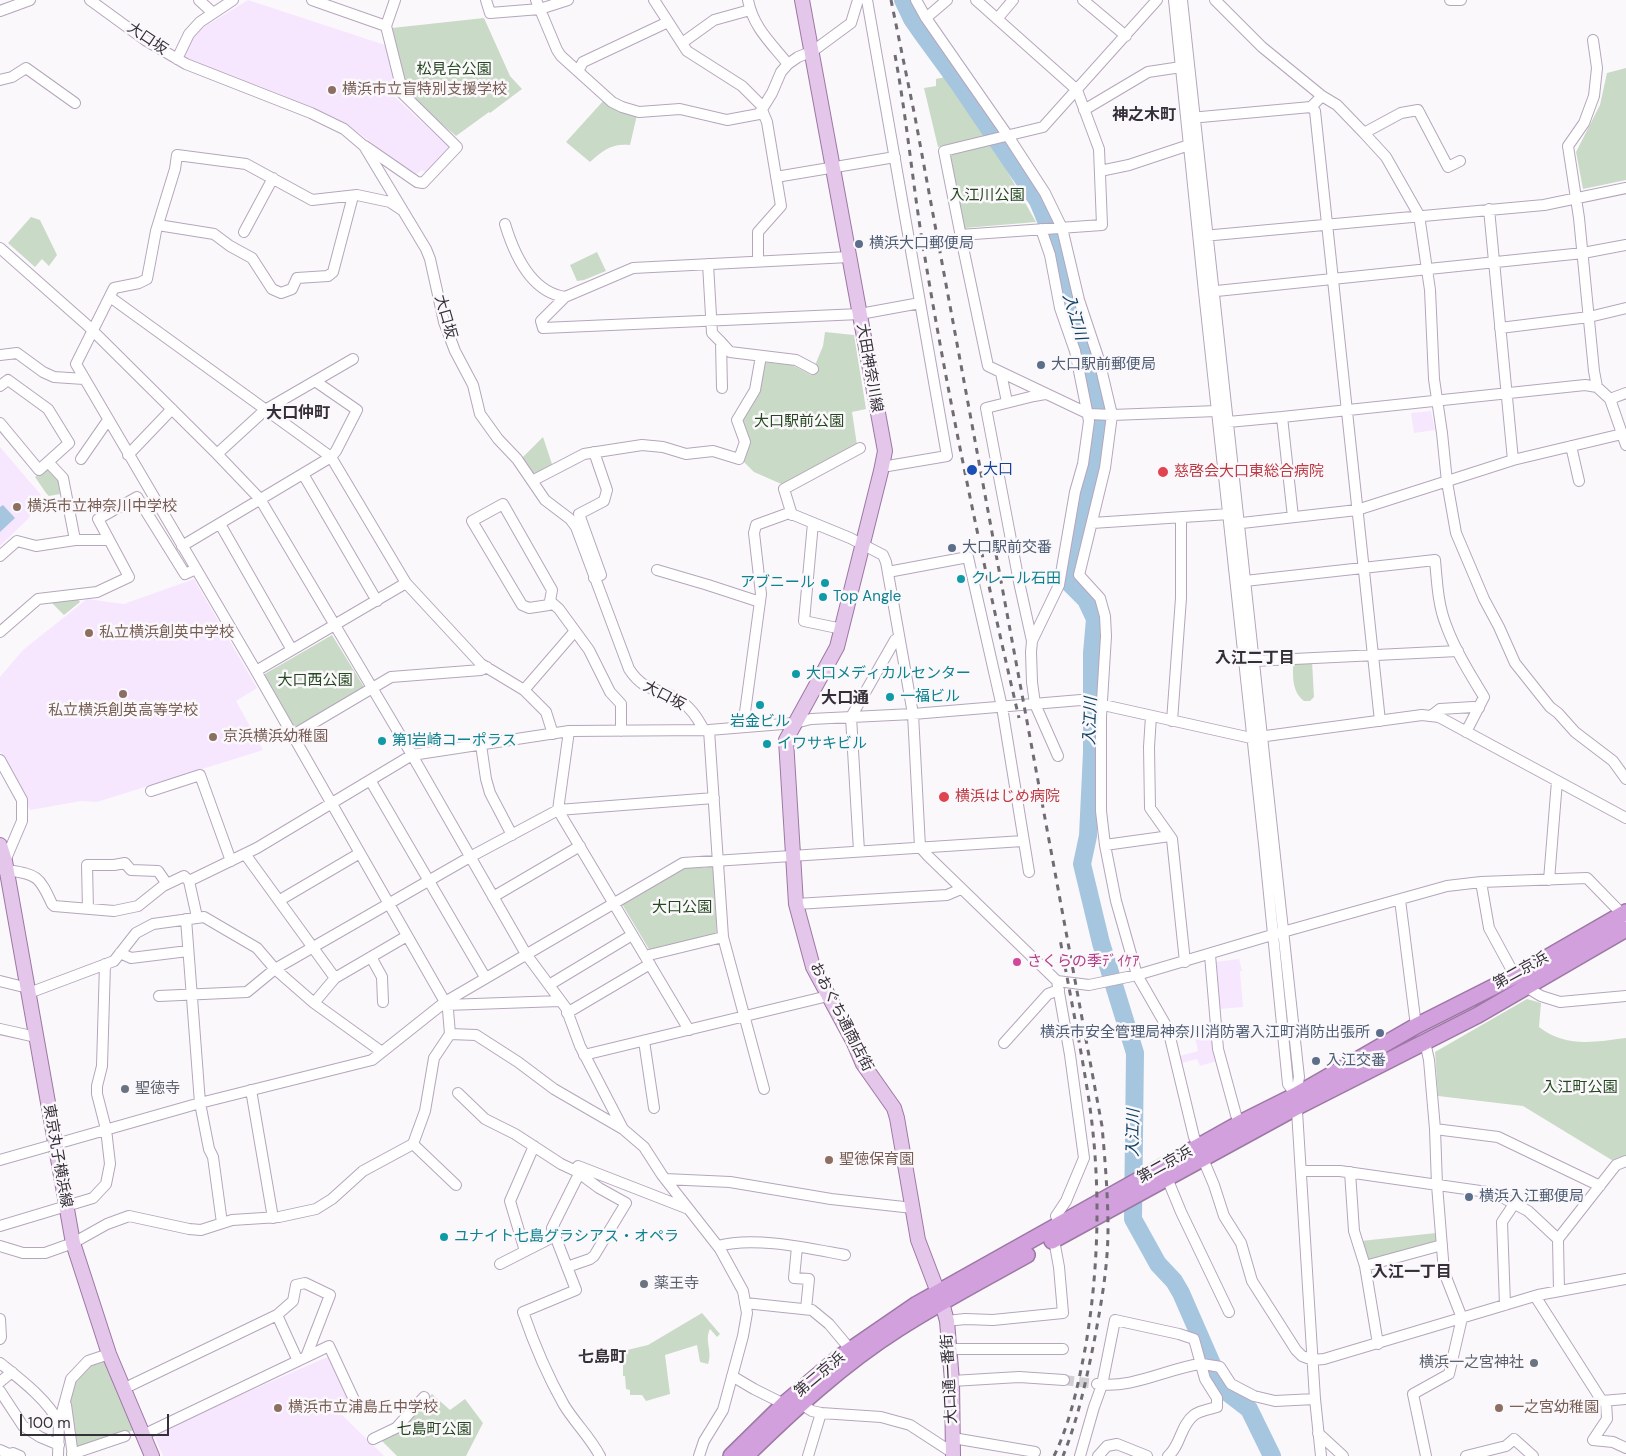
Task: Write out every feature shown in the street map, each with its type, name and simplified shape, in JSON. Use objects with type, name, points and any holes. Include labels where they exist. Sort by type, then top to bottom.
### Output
[{"type":"highway","name":"第二京浜","points":[[746,1456],[801,1404],[940,1297],[1060,1224],[1119,1197],[1296,1101],[1416,1026],[1625,919]]},
{"type":"highway","name":"第二京浜","points":[[1145,1183],[1167,1178],[1240,1123],[1296,1101],[1425,1042],[1478,1015],[1526,987],[1625,919]]},
{"type":"highway","name":"第二京浜","points":[[730,1456],[784,1404],[850,1349],[893,1319],[1054,1240],[1119,1197]]},
{"type":"main road","name":"大田神奈川線","points":[[795,723],[838,647],[882,467],[884,451],[813,51],[802,0]]},
{"type":"main road","name":"おおぐち通商店街","points":[[795,723],[786,740],[796,904],[813,967],[854,1043],[863,1064],[894,1108],[899,1123],[918,1240],[940,1297]]},
{"type":"main road","name":"東京丸子横浜線","points":[[0,845],[73,1243],[109,1354],[152,1456]]},
{"type":"main road","name":"大口通一番街","points":[[940,1297],[947,1321],[950,1349],[953,1455]]},
{"type":"street","points":[[0,11],[30,0]]},
{"type":"street","name":"大口坂","points":[[90,0],[145,40],[194,68],[311,113],[344,129],[364,146],[428,254],[444,322],[455,351],[473,385],[480,414],[498,439],[517,459],[545,500],[570,519],[576,527],[628,669],[640,684],[682,702],[696,716],[706,730]]},
{"type":"street","points":[[199,0],[213,13]]},
{"type":"street","points":[[178,59],[189,34],[200,22],[232,0]]},
{"type":"street","points":[[312,0],[386,26]]},
{"type":"street","points":[[364,146],[417,182],[423,183],[457,147],[403,94],[386,26],[395,0]]},
{"type":"street","points":[[486,0],[490,13],[568,0]]},
{"type":"street","points":[[654,0],[692,55],[742,86],[762,108],[767,122],[781,206],[758,232],[758,261]]},
{"type":"street","points":[[538,5],[557,50],[612,102],[639,112],[680,109],[727,120],[759,114],[772,93],[781,72],[788,64],[798,57],[813,51],[850,23],[858,0]]},
{"type":"street","points":[[868,0],[947,456],[882,467]]},
{"type":"street","points":[[916,0],[926,18],[1045,193],[1060,228],[1079,300],[1099,360],[1110,415],[1105,468],[1079,575],[1100,598],[1105,616],[1106,636],[1099,705],[1101,717],[1101,811],[1105,844],[1116,901],[1137,975],[1168,1029],[1194,1138],[1214,1185],[1224,1216],[1241,1243],[1252,1281],[1296,1350],[1302,1356],[1313,1360],[1378,1344],[1535,1296],[1626,1279]]},
{"type":"street","points":[[926,18],[947,0]]},
{"type":"street","points":[[960,235],[1102,225],[1098,149],[1077,90],[976,0]]},
{"type":"street","points":[[997,19],[1013,0]]},
{"type":"street","points":[[1083,0],[1126,36]]},
{"type":"street","points":[[1157,0],[1043,127],[944,151],[988,366],[1088,414],[1110,415],[1217,411],[1228,422]]},
{"type":"street","points":[[1174,0],[1181,67],[1191,118],[1189,145],[1203,236]]},
{"type":"street","points":[[1182,0],[1191,118],[1209,292],[1228,422],[1232,520],[1251,738],[1288,1084],[1296,1101]]},
{"type":"street","points":[[1215,0],[1262,47],[1322,96],[1337,105],[1364,133],[1386,157],[1419,215],[1430,290],[1432,363],[1447,482],[1456,533],[1484,599],[1515,663],[1550,707],[1575,732],[1613,761],[1626,779]]},
{"type":"street","points":[[1450,0],[1461,0]]},
{"type":"street","points":[[682,43],[714,20],[749,5],[757,27],[788,64]]},
{"type":"street","points":[[578,71],[583,62],[668,22]]},
{"type":"street","points":[[1593,40],[1597,68],[1594,96],[1584,123],[1568,146],[1576,198],[1594,371],[1598,387],[1610,399],[1626,445]]},
{"type":"street","points":[[1084,110],[1148,72],[1181,67]]},
{"type":"street","points":[[0,80],[12,78],[26,68],[75,102]]},
{"type":"street","points":[[1191,118],[1311,107],[1322,96]]},
{"type":"street","points":[[1311,107],[1315,111],[1380,721]]},
{"type":"street","points":[[1364,133],[1401,114],[1418,110],[1448,167],[1460,161]]},
{"type":"street","points":[[1100,170],[1129,165],[1189,145]]},
{"type":"street","points":[[0,1246],[23,1253],[45,1254],[73,1243],[107,1224],[128,1216],[201,1230],[232,1220],[273,1218],[316,1209],[332,1199],[363,1171],[413,1144],[425,1111],[434,1058],[450,1034],[448,1010],[256,671],[76,364],[114,288],[147,279],[158,226],[176,169],[177,155],[246,164],[312,200],[353,196],[390,202],[402,210]]},
{"type":"street","points":[[776,177],[895,157]]},
{"type":"street","points":[[244,232],[273,178]]},
{"type":"street","points":[[1203,236],[1544,205],[1626,188]]},
{"type":"street","points":[[158,226],[206,231],[214,234],[230,246],[252,258],[272,288],[281,293],[292,289],[297,278],[328,276],[333,272],[353,196]]},
{"type":"street","points":[[1489,209],[1513,460]]},
{"type":"street","points":[[505,224],[511,244],[528,274],[539,286],[550,293],[565,298]]},
{"type":"street","points":[[1032,641],[1059,586],[1075,492],[1084,464],[1089,421],[1075,351],[1060,308],[1050,255],[1040,229]]},
{"type":"street","points":[[1209,292],[1582,253],[1626,245]]},
{"type":"street","points":[[0,248],[93,332],[260,499],[412,755],[526,954],[567,1013],[584,1055],[623,1129]]},
{"type":"street","points":[[850,257],[633,268],[565,298],[541,321],[543,328],[860,314],[920,303]]},
{"type":"street","points":[[708,264],[712,333],[730,352],[796,360],[813,369]]},
{"type":"street","points":[[1209,292],[1217,411],[1232,520],[1245,581],[1299,1077],[1296,1101],[1315,1399],[1321,1456]]},
{"type":"street","points":[[110,297],[331,457],[406,584],[482,664],[524,690],[546,712],[553,734]]},
{"type":"street","points":[[1500,328],[1588,317],[1626,308]]},
{"type":"street","points":[[721,342],[722,388]]},
{"type":"street","points":[[0,355],[17,353],[43,372],[54,377],[84,379]]},
{"type":"street","points":[[532,481],[584,454],[642,445],[663,447],[686,454],[713,451],[738,459],[745,442],[737,420],[755,390],[762,356]]},
{"type":"street","points":[[217,454],[265,410],[353,359]]},
{"type":"street","points":[[1001,372],[1007,402]]},
{"type":"street","points":[[0,386],[8,380],[48,409],[69,443],[39,470],[0,423]]},
{"type":"street","points":[[182,546],[331,457],[336,451],[357,410],[315,381]]},
{"type":"street","points":[[1228,422],[1585,385],[1598,387]]},
{"type":"street","points":[[1610,399],[1626,393]]},
{"type":"street","points":[[1045,394],[986,408],[1032,641],[1032,682],[1036,704],[1058,756]]},
{"type":"street","points":[[128,455],[172,409]]},
{"type":"street","points":[[1282,417],[1293,516]]},
{"type":"street","points":[[81,459],[108,420]]},
{"type":"street","points":[[1092,523],[1181,518],[1232,520],[1357,510],[1513,460],[1622,434]]},
{"type":"street","points":[[1570,446],[1579,481]]},
{"type":"street","points":[[792,514],[784,489],[860,448]]},
{"type":"street","points":[[594,452],[607,490],[604,501],[579,514],[602,575],[594,578]]},
{"type":"street","points":[[48,462],[63,478],[76,540]]},
{"type":"street","points":[[303,474],[377,601]]},
{"type":"street","points":[[0,632],[38,599],[97,592],[129,577],[98,519],[137,497],[185,574],[196,569]]},
{"type":"street","points":[[502,504],[552,590],[550,601],[549,605],[529,608],[522,605],[472,521],[502,504]]},
{"type":"street","points":[[742,727],[761,594],[754,533],[756,525],[789,513],[883,555],[888,572],[913,714],[920,847],[1058,985],[1084,1158],[1066,1201],[1056,1216],[1060,1224]]},
{"type":"street","points":[[1172,721],[1181,598],[1181,518]]},
{"type":"street","points":[[813,523],[804,621],[842,629]]},
{"type":"street","points":[[220,524],[292,650]]},
{"type":"street","points":[[0,556],[17,541],[36,546],[76,540],[109,540]]},
{"type":"street","points":[[888,572],[968,557],[1002,707],[1029,872]]},
{"type":"street","points":[[1245,581],[1435,560],[1443,618],[1458,651],[1484,697],[1466,732]]},
{"type":"street","points":[[657,570],[760,602]]},
{"type":"street","points":[[256,671],[406,584]]},
{"type":"street","points":[[550,601],[559,609],[589,650],[610,692],[621,704],[621,731]]},
{"type":"street","points":[[524,690],[575,631]]},
{"type":"street","points":[[859,851],[851,717],[895,640],[899,638]]},
{"type":"street","points":[[1253,661],[1458,651]]},
{"type":"street","points":[[292,735],[391,676],[481,670],[487,667]]},
{"type":"street","points":[[189,881],[245,854],[412,755],[569,731],[706,730],[795,723],[811,719],[913,714],[1084,701],[1251,738],[1422,715],[1439,717],[1626,818]]},
{"type":"street","points":[[1431,716],[1440,709],[1479,708]]},
{"type":"street","points":[[1151,716],[1149,747],[1150,808],[1172,839],[1185,962]]},
{"type":"street","points":[[706,730],[714,798],[723,937],[764,1089]]},
{"type":"street","points":[[569,731],[558,810],[689,1030]]},
{"type":"street","points":[[481,745],[490,793],[512,835]]},
{"type":"street","points":[[0,760],[22,800],[22,821],[4,866],[35,876],[42,884],[54,906],[114,911],[138,906],[167,884],[184,876],[189,881],[191,918],[188,951],[200,1102],[208,1149],[213,1157],[222,1223]]},
{"type":"street","points":[[151,791],[200,776],[231,861]]},
{"type":"street","points":[[370,780],[484,977]]},
{"type":"street","points":[[1549,880],[1557,781]]},
{"type":"street","points":[[158,996],[247,992],[276,969],[470,857],[558,810],[714,798]]},
{"type":"street","points":[[1105,844],[1170,836]]},
{"type":"street","points":[[0,1160],[200,1102],[372,1060],[445,1004],[484,977],[683,862],[1023,841]]},
{"type":"street","points":[[493,897],[580,846]]},
{"type":"street","points":[[280,900],[360,853]]},
{"type":"street","points":[[245,854],[335,978]]},
{"type":"street","points":[[88,909],[87,866],[125,863],[131,870],[158,871],[167,884]]},
{"type":"street","points":[[1004,1043],[1058,985],[1089,985],[1137,975],[1447,886],[1481,882],[1587,878],[1625,919]]},
{"type":"street","points":[[1481,882],[1489,928],[1514,976]]},
{"type":"street","points":[[796,904],[947,896],[961,889]]},
{"type":"street","points":[[1400,900],[1416,1026]]},
{"type":"street","points":[[0,981],[28,991],[114,961],[136,933],[153,924],[204,916],[257,948],[276,969],[314,1003],[382,1052]]},
{"type":"street","points":[[549,985],[632,935]]},
{"type":"street","points":[[314,1003],[335,978],[407,936]]},
{"type":"street","points":[[567,1013],[648,961],[723,937]]},
{"type":"street","points":[[120,953],[131,958],[188,951]]},
{"type":"street","points":[[1210,954],[1218,1049],[1236,1115],[1240,1123]]},
{"type":"street","points":[[371,957],[382,977],[383,1002]]},
{"type":"street","points":[[0,1226],[93,1198],[106,1184],[110,1164],[106,1129],[97,1094],[102,1066],[105,964]]},
{"type":"street","points":[[1526,987],[1541,996],[1560,1002],[1626,996]]},
{"type":"street","points":[[584,1055],[828,996]]},
{"type":"street","points":[[445,1004],[560,1001]]},
{"type":"street","points":[[0,1030],[36,1037]]},
{"type":"street","points":[[450,1034],[476,1035],[518,1062],[554,1089],[623,1129],[644,1147],[665,1180],[718,1246],[743,1291],[747,1313],[743,1336],[723,1410],[704,1441],[699,1456]]},
{"type":"street","points":[[644,1040],[654,1108]]},
{"type":"street","points":[[1425,1042],[1429,1060],[1435,1129],[1437,1185],[1444,1272],[1462,1318],[1449,1374],[1413,1394],[1426,1456]]},
{"type":"street","points":[[251,1090],[273,1218]]},
{"type":"street","points":[[458,1093],[485,1119],[515,1134],[561,1164],[577,1172],[599,1188],[626,1203],[594,1256],[567,1267]]},
{"type":"street","points":[[1435,1129],[1498,1137],[1600,1186]]},
{"type":"street","points":[[413,1144],[456,1185]]},
{"type":"street","points":[[525,1251],[510,1201],[534,1146]]},
{"type":"street","points":[[1559,1291],[1558,1239],[1616,1165],[1626,1161]]},
{"type":"street","points":[[600,1456],[592,1440],[574,1419],[548,1376],[523,1312],[576,1290],[552,1228],[578,1166],[687,1209]]},
{"type":"street","points":[[1301,1170],[1350,1172],[1494,1193],[1528,1211],[1558,1239]]},
{"type":"street","points":[[1350,1172],[1354,1231],[1365,1266],[1378,1344]]},
{"type":"street","points":[[1167,1178],[1181,1212],[1229,1312]]},
{"type":"street","points":[[665,1180],[730,1182],[831,1199],[913,1208]]},
{"type":"street","points":[[1505,1305],[1502,1222],[1514,1204]]},
{"type":"street","points":[[500,1264],[555,1236]]},
{"type":"street","points":[[947,1321],[965,1319],[993,1320],[1063,1313],[1059,1267],[1054,1240]]},
{"type":"street","points":[[718,1246],[746,1242],[797,1247],[844,1255]]},
{"type":"street","points":[[1365,1266],[1442,1245]]},
{"type":"street","points":[[797,1247],[794,1278],[809,1279],[806,1308]]},
{"type":"street","points":[[123,1389],[276,1315],[292,1301],[296,1285],[305,1283],[330,1295],[302,1359]]},
{"type":"street","points":[[1535,1296],[1602,1402],[1626,1399]]},
{"type":"street","points":[[745,1303],[812,1310],[829,1324],[850,1349]]},
{"type":"street","points":[[276,1315],[302,1359]]},
{"type":"street","points":[[0,1319],[0,1339]]},
{"type":"street","points":[[1080,1456],[1115,1320],[1194,1339],[1205,1379],[1216,1398],[1217,1407],[1195,1414],[1183,1428],[1175,1450],[1168,1456]]},
{"type":"street","points":[[143,1435],[329,1346],[357,1406]]},
{"type":"street","points":[[950,1349],[1062,1349]]},
{"type":"street","points":[[58,1456],[59,1423],[71,1379],[88,1361],[109,1354]]},
{"type":"street","points":[[0,1363],[53,1411],[59,1423]]},
{"type":"street","points":[[1099,1384],[1128,1383],[1202,1364],[1220,1367],[1231,1384],[1254,1396],[1275,1401],[1315,1399]]},
{"type":"street","points":[[0,1382],[12,1372]]},
{"type":"street","points":[[732,1376],[784,1404]]},
{"type":"street","points":[[952,1381],[1019,1377],[1064,1380]]},
{"type":"street","points":[[0,1391],[23,1426],[59,1445]]},
{"type":"street","points":[[373,1439],[396,1428],[424,1397]]},
{"type":"street","points":[[65,1401],[73,1455],[122,1435]]},
{"type":"street","points":[[1606,1401],[1607,1419],[1593,1440],[1613,1442],[1626,1448]]},
{"type":"street","points":[[801,1404],[812,1411],[820,1413],[881,1417],[910,1426],[953,1455]]},
{"type":"street","points":[[808,1456],[820,1413]]},
{"type":"street","points":[[1318,1433],[1343,1456]]},
{"type":"street","points":[[953,1438],[1035,1452]]},
{"type":"street","points":[[1466,1456],[1506,1446],[1514,1439],[1533,1456]]},
{"type":"street","points":[[1098,1456],[1107,1446],[1117,1444],[1147,1456]]},
{"type":"street","points":[[6,1453],[20,1456]]},
{"type":"shaded area","name":"横浜市立盲特別支援学校","points":[[248,0],[388,46],[396,86],[395,97],[450,148],[426,173],[422,170],[415,175],[348,125],[277,93],[183,56],[193,34]]},
{"type":"shaded area","points":[[1431,411],[1435,430],[1414,433],[1411,413]]},
{"type":"shaded area","name":"横浜市立神奈川中学校","points":[[0,447],[41,495],[28,519],[0,546]]},
{"type":"shaded area","name":"私立横浜創英高等学校","points":[[194,579],[257,688],[236,701],[263,750],[97,802],[81,801],[30,810],[0,751],[0,677],[23,650],[87,599],[124,604]]},
{"type":"shaded area","points":[[1239,959],[1242,971],[1240,971],[1243,1007],[1219,1009],[1215,962]]},
{"type":"shaded area","points":[[1213,1036],[1217,1061],[1200,1066],[1197,1059],[1181,1063],[1180,1056],[1198,1051],[1195,1038]]},
{"type":"shaded area","name":"横浜市立浦島丘中学校","points":[[331,1357],[349,1403],[341,1414],[384,1456],[163,1456],[155,1438],[156,1432]]},
{"type":"green space","name":"松見台公園","points":[[484,18],[510,76],[522,89],[456,136],[438,121],[435,121],[405,91],[392,28]]},
{"type":"green space","points":[[1626,68],[1626,180],[1583,189],[1576,152],[1600,105],[1607,73]]},
{"type":"green space","points":[[950,76],[989,136],[938,147],[924,88],[936,86],[936,79]]},
{"type":"green space","points":[[604,100],[613,109],[637,115],[630,145],[618,145],[608,148],[590,162],[566,142]]},
{"type":"green space","name":"入江川公園","points":[[992,144],[1036,222],[965,228],[963,226],[950,157],[954,153]]},
{"type":"green space","points":[[31,217],[40,220],[57,255],[49,266],[42,259],[35,267],[8,243]]},
{"type":"green space","points":[[597,252],[606,271],[577,281],[570,265]]},
{"type":"green space","name":"大口駅前公園","points":[[825,332],[854,335],[866,409],[852,412],[857,445],[786,486],[754,472],[742,460],[740,420],[756,399],[763,362],[792,365],[811,375],[823,346]]},
{"type":"green space","points":[[543,437],[553,467],[538,475],[533,474],[522,458]]},
{"type":"green space","points":[[48,469],[58,481],[60,494],[49,496],[35,477]]},
{"type":"green space","points":[[76,597],[80,602],[64,615],[50,601]]},
{"type":"green space","name":"大口西公園","points":[[332,635],[364,687],[293,729],[263,675]]},
{"type":"green space","points":[[1312,661],[1314,697],[1310,701],[1304,701],[1295,689],[1293,664]]},
{"type":"green space","name":"大口公園","points":[[713,867],[717,934],[650,951],[622,904],[686,868]]},
{"type":"green space","name":"入江町公園","points":[[1527,999],[1541,1003],[1539,1027],[1559,1038],[1570,1041],[1592,1042],[1626,1038],[1626,1157],[1615,1162],[1523,1106],[1438,1096],[1435,1052]]},
{"type":"green space","points":[[1436,1233],[1438,1240],[1436,1243],[1367,1263],[1361,1241]]},
{"type":"green space","points":[[702,1313],[720,1334],[717,1337],[710,1329],[708,1333],[710,1355],[708,1364],[700,1362],[697,1345],[665,1355],[670,1394],[646,1401],[642,1395],[630,1395],[630,1390],[626,1389],[625,1376],[623,1376],[623,1351],[648,1345]]},
{"type":"green space","points":[[107,1357],[138,1429],[77,1448],[69,1401],[73,1384],[90,1363]]},
{"type":"green space","name":"七島町公園","points":[[432,1394],[450,1410],[465,1399],[483,1423],[466,1456],[397,1456],[381,1440],[399,1430]]},
{"type":"water","points":[[3,505],[15,518],[0,532],[0,507]]},
{"type":"waterway","name":"入江川","points":[[903,0],[912,19],[959,84],[1038,201],[1057,247],[1069,309],[1084,350],[1099,412],[1094,463],[1069,583],[1086,600],[1095,619],[1092,653],[1092,752],[1088,836],[1082,864],[1101,943],[1135,1053],[1133,1219],[1158,1264],[1174,1281],[1181,1293],[1223,1389],[1249,1409],[1272,1456]]},
{"type":"tunnel","points":[[1064,1380],[1096,1384]]},
{"type":"railway","points":[[891,0],[915,117],[1102,1126],[1108,1216],[1108,1243],[1102,1300],[1085,1385],[1063,1456]]},
{"type":"railway","points":[[895,55],[934,311],[980,544],[1019,718]]},
{"type":"railway","points":[[1054,1456],[1070,1415],[1086,1344],[1094,1280],[1097,1216],[1097,1184],[1092,1120],[1060,939]]},
{"type":"place","name":"横浜市立盲特別支援学校","points":[[332,90]]},
{"type":"place","name":"横浜大口郵便局","points":[[859,244]]},
{"type":"place","name":"大口駅前郵便局","points":[[1041,365]]},
{"type":"place","name":"大口","points":[[972,470]]},
{"type":"place","name":"慈啓会大口東総合病院","points":[[1163,472]]},
{"type":"place","name":"横浜市立神奈川中学校","points":[[17,507]]},
{"type":"place","name":"大口駅前交番","points":[[952,548]]},
{"type":"place","name":"クレール石田","points":[[961,579]]},
{"type":"place","name":"アブニール","points":[[825,583]]},
{"type":"place","name":"Top Angle","points":[[823,597]]},
{"type":"place","name":"私立横浜創英中学校","points":[[89,633]]},
{"type":"place","name":"大口メディカルセンター","points":[[796,674]]},
{"type":"place","name":"私立横浜創英高等学校","points":[[123,694]]},
{"type":"place","name":"一福ビル","points":[[890,697]]},
{"type":"place","name":"岩金ビル","points":[[760,705]]},
{"type":"place","name":"京浜横浜幼稚園","points":[[213,737]]},
{"type":"place","name":"第1岩崎コーポラス","points":[[382,741]]},
{"type":"place","name":"イワサキビル","points":[[767,744]]},
{"type":"place","name":"横浜はじめ病院","points":[[944,797]]},
{"type":"place","name":"さくらの季ﾃﾞｲｹｱ","points":[[1017,962]]},
{"type":"place","name":"横浜市安全管理局神奈川消防署入江町消防出張所","points":[[1380,1033]]},
{"type":"place","name":"入江交番","points":[[1316,1061]]},
{"type":"place","name":"聖徳寺","points":[[125,1089]]},
{"type":"place","name":"聖徳保育園","points":[[829,1160]]},
{"type":"place","name":"横浜入江郵便局","points":[[1469,1197]]},
{"type":"place","name":"ユナイト七島グラシアス・オペラ","points":[[444,1237]]},
{"type":"place","name":"薬王寺","points":[[644,1284]]},
{"type":"place","name":"横浜一之宮神社","points":[[1534,1363]]},
{"type":"place","name":"横浜市立浦島丘中学校","points":[[278,1408]]},
{"type":"place","name":"一之宮幼稚園","points":[[1499,1408]]},
{"type":"district","name":"神之木町","points":[[1144,116]]},
{"type":"district","name":"大口仲町","points":[[298,414]]},
{"type":"district","name":"入江二丁目","points":[[1255,659]]},
{"type":"district","name":"大口通","points":[[845,699]]},
{"type":"district","name":"入江一丁目","points":[[1412,1273]]},
{"type":"district","name":"七島町","points":[[602,1358]]}]
